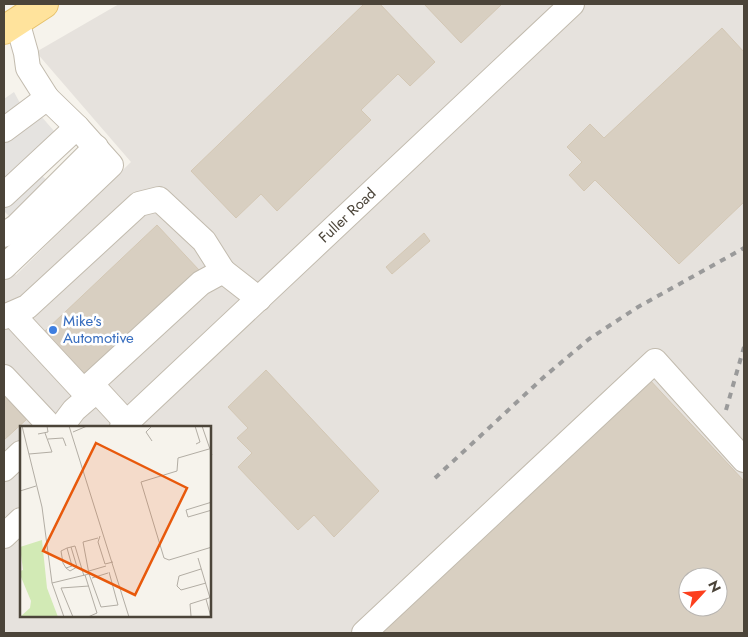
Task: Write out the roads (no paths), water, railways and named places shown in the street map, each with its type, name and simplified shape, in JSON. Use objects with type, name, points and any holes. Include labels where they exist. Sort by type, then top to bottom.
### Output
[{"type":"main road","points":[[11,26],[44,4]]},
{"type":"street","name":"Fuller Road","points":[[125,425],[572,4]]},
{"type":"street","points":[[4,267],[111,165],[77,127],[47,98],[28,68],[26,53],[11,26]]},
{"type":"street","points":[[4,130],[47,98]]},
{"type":"street","points":[[4,195],[77,127]]},
{"type":"street","points":[[4,235],[17,226],[96,148]]},
{"type":"street","points":[[125,425],[90,390],[8,316],[27,307],[139,204],[160,199],[204,241],[223,271],[259,299]]},
{"type":"street","points":[[4,377],[56,426],[74,410],[90,390],[201,283],[223,271]]},
{"type":"street","points":[[364,633],[655,361],[744,460]]},
{"type":"street","points":[[4,469],[20,454]]},
{"type":"street","points":[[4,536],[20,521]]},
{"type":"railway","points":[[435,478],[545,376],[589,339],[638,307],[744,248]]},
{"type":"railway","points":[[726,410],[744,347]]},
{"type":"place","name":"Mike's Automotive","points":[[53,330]]}]
